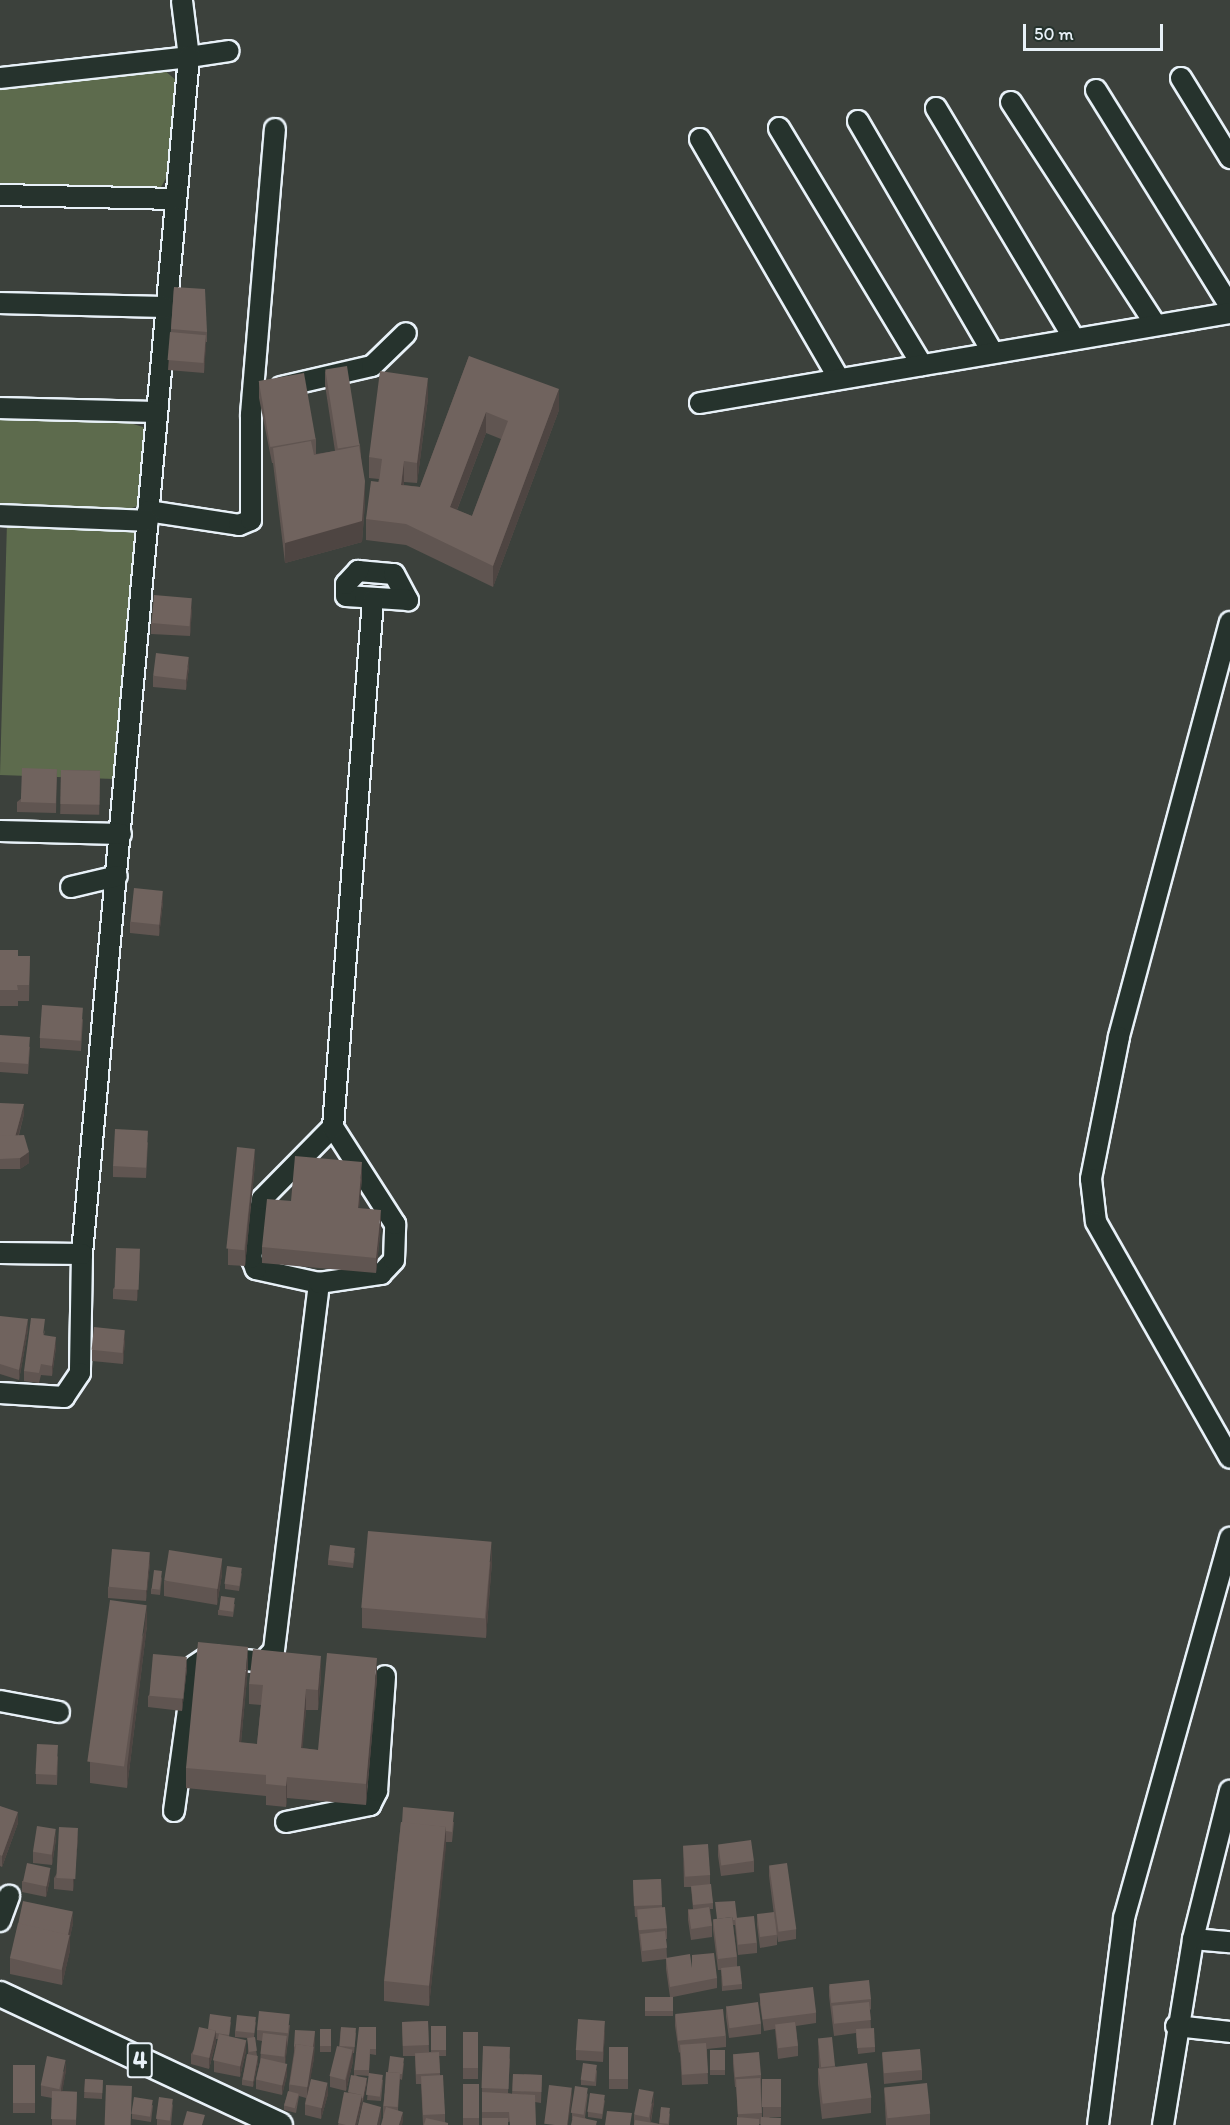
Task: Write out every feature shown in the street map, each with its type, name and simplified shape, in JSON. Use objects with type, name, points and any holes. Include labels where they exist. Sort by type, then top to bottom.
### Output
[{"type":"main road","name":"4","points":[[0,1994],[280,2125]]},
{"type":"street","points":[[0,1393],[50,1400],[75,1386],[80,1373],[82,1254],[189,57],[182,1]]},
{"type":"street","points":[[0,78],[230,51]]},
{"type":"street","points":[[1181,78],[1230,158]]},
{"type":"street","points":[[1096,90],[1230,306]]},
{"type":"street","points":[[1011,102],[1156,326]]},
{"type":"street","points":[[936,108],[1074,339]]},
{"type":"street","points":[[858,121],[993,353]]},
{"type":"street","points":[[779,128],[922,365]]},
{"type":"street","points":[[0,515],[148,516],[239,525],[251,520],[253,393],[275,129]]},
{"type":"street","points":[[700,139],[839,379]]},
{"type":"street","points":[[0,195],[175,199]]},
{"type":"street","points":[[0,303],[165,307]]},
{"type":"street","points":[[700,403],[1230,313]]},
{"type":"street","points":[[253,393],[372,366],[406,333]]},
{"type":"street","points":[[0,408],[156,412]]},
{"type":"street","points":[[333,1127],[262,1199],[251,1258],[256,1269],[319,1283],[381,1274],[394,1260],[395,1224],[333,1127],[373,600]]},
{"type":"street","points":[[1230,622],[1119,1037],[1091,1179],[1096,1222],[1230,1458]]},
{"type":"street","points":[[0,831],[121,834]]},
{"type":"street","points":[[71,887],[117,876]]},
{"type":"street","points":[[0,1253],[82,1254]]},
{"type":"street","points":[[174,1811],[194,1666],[209,1656],[263,1662],[274,1650],[319,1283]]},
{"type":"street","points":[[1098,2125],[1124,1918],[1230,1538]]},
{"type":"street","points":[[286,1822],[370,1805],[377,1791],[385,1676]]},
{"type":"street","points":[[0,1701],[59,1712]]},
{"type":"street","points":[[1163,2125],[1176,2026],[1193,1938],[1221,1862],[1230,1791]]},
{"type":"street","points":[[0,1921],[9,1896]]},
{"type":"street","points":[[1193,1938],[1230,1942]]},
{"type":"street","points":[[1176,2026],[1230,2032]]},
{"type":"green space","points":[[164,70],[177,81],[168,175],[161,187],[0,186],[0,90]]},
{"type":"green space","points":[[0,417],[120,420],[143,427],[148,434],[142,504],[129,509],[0,503]]},
{"type":"green space","points":[[7,522],[130,528],[137,533],[114,779],[0,775]]},
{"type":"building","points":[[174,287],[205,289],[207,332],[171,329]]},
{"type":"building","points":[[170,332],[206,335],[203,363],[168,360]]},
{"type":"building","points":[[469,356],[559,389],[493,566],[406,524],[366,519],[371,481],[379,482],[382,459],[369,457],[380,371],[428,378],[417,463],[404,461],[401,485],[420,487]],"holes":[[[486,412],[508,421],[472,516],[450,507]]]},
{"type":"building","points":[[347,366],[360,445],[338,448],[325,369]]},
{"type":"building","points":[[304,373],[316,439],[270,447],[259,381]]},
{"type":"building","points":[[311,441],[314,455],[359,446],[365,481],[362,521],[285,543],[273,448]]},
{"type":"building","points":[[154,595],[192,598],[189,626],[152,623]]},
{"type":"building","points":[[156,653],[189,657],[186,680],[153,676]]},
{"type":"building","points":[[22,768],[57,769],[56,803],[21,802]]},
{"type":"building","points":[[61,770],[100,771],[99,805],[60,804]]},
{"type":"building","points":[[134,888],[163,891],[159,925],[130,922]]},
{"type":"building","points":[[0,950],[18,950],[18,956],[30,956],[29,985],[17,985],[18,990],[0,990]]},
{"type":"building","points":[[42,1005],[83,1008],[81,1041],[40,1038]]},
{"type":"building","points":[[0,1035],[30,1037],[28,1064],[0,1062]]},
{"type":"building","points":[[0,1103],[24,1104],[15,1137],[0,1137]]},
{"type":"building","points":[[115,1129],[148,1131],[146,1168],[113,1166]]},
{"type":"building","points":[[24,1135],[29,1152],[20,1158],[0,1159],[0,1136]]},
{"type":"building","points":[[237,1147],[255,1149],[244,1250],[226,1248]]},
{"type":"building","points":[[295,1156],[362,1162],[358,1208],[381,1210],[376,1258],[262,1247],[267,1199],[291,1201]]},
{"type":"building","points":[[116,1248],[140,1249],[139,1290],[115,1289]]},
{"type":"building","points":[[0,1316],[28,1319],[19,1370],[0,1364]]},
{"type":"building","points":[[31,1318],[45,1319],[43,1335],[56,1337],[52,1366],[41,1364],[39,1373],[24,1371]]},
{"type":"building","points":[[94,1327],[125,1330],[122,1353],[92,1350]]},
{"type":"building","points":[[368,1531],[492,1542],[485,1619],[361,1608]]},
{"type":"building","points":[[330,1545],[355,1548],[353,1563],[328,1560]]},
{"type":"building","points":[[112,1549],[150,1552],[147,1590],[109,1587]]},
{"type":"building","points":[[169,1550],[222,1558],[217,1589],[164,1581]]},
{"type":"building","points":[[227,1566],[242,1568],[239,1586],[224,1584]]},
{"type":"building","points":[[154,1570],[162,1571],[160,1590],[152,1589]]},
{"type":"building","points":[[221,1596],[235,1598],[233,1612],[219,1610]]},
{"type":"building","points":[[110,1600],[147,1605],[124,1767],[87,1761]]},
{"type":"building","points":[[198,1642],[248,1647],[239,1742],[257,1744],[263,1685],[249,1684],[253,1649],[321,1656],[318,1690],[306,1689],[301,1748],[318,1750],[327,1653],[377,1658],[366,1784],[287,1777],[286,1786],[266,1784],[266,1775],[186,1768]]},
{"type":"building","points":[[153,1654],[187,1657],[183,1699],[149,1696]]},
{"type":"building","points":[[37,1744],[58,1745],[56,1775],[35,1774]]},
{"type":"building","points":[[0,1806],[18,1812],[2,1856],[0,1855]]},
{"type":"building","points":[[403,1807],[454,1812],[452,1832],[446,1831],[446,1827],[402,1823]]},
{"type":"building","points":[[401,1822],[446,1827],[429,1986],[384,1981]]},
{"type":"building","points":[[37,1826],[56,1829],[52,1855],[33,1852]]},
{"type":"building","points":[[59,1827],[78,1828],[75,1879],[56,1878]]},
{"type":"building","points":[[751,1840],[754,1861],[721,1865],[718,1845]]},
{"type":"building","points":[[708,1844],[710,1875],[685,1877],[683,1846]]},
{"type":"building","points":[[27,1863],[50,1868],[47,1887],[23,1882]]},
{"type":"building","points":[[787,1863],[796,1929],[778,1932],[769,1866]]},
{"type":"building","points":[[661,1879],[662,1905],[634,1906],[633,1880]]},
{"type":"building","points":[[711,1884],[713,1903],[693,1905],[691,1886]]},
{"type":"building","points":[[23,1901],[73,1912],[68,1935],[18,1924]]},
{"type":"building","points":[[735,1901],[737,1918],[735,1920],[732,1917],[717,1919],[715,1902]]},
{"type":"building","points":[[665,1907],[667,1928],[639,1930],[637,1909]]},
{"type":"building","points":[[709,1907],[712,1926],[691,1929],[688,1910]]},
{"type":"building","points":[[774,1912],[777,1935],[760,1937],[757,1914]]},
{"type":"building","points":[[754,1916],[757,1943],[738,1945],[735,1918]]},
{"type":"building","points":[[732,1917],[737,1957],[718,1959],[713,1919]]},
{"type":"building","points":[[18,1923],[70,1935],[62,1970],[10,1958]]},
{"type":"building","points":[[665,1931],[667,1948],[642,1951],[640,1934]]},
{"type":"building","points":[[714,1953],[717,1978],[670,1987],[666,1958],[690,1954],[692,1968],[692,1955]]},
{"type":"building","points":[[740,1966],[742,1984],[723,1986],[721,1968]]},
{"type":"building","points":[[869,1980],[871,1999],[831,2003],[829,1984]]},
{"type":"building","points":[[813,1987],[816,2013],[763,2019],[759,1994]]},
{"type":"building","points":[[645,1997],[673,1997],[673,2011],[645,2011]]},
{"type":"building","points":[[758,2002],[761,2024],[729,2028],[726,2006]]},
{"type":"building","points":[[869,2002],[871,2020],[834,2024],[832,2006]]},
{"type":"building","points":[[723,2009],[726,2036],[678,2041],[675,2014]]},
{"type":"building","points":[[259,2011],[290,2014],[288,2033],[257,2030]]},
{"type":"building","points":[[210,2014],[231,2017],[229,2035],[208,2029]]},
{"type":"building","points":[[237,2015],[256,2017],[254,2033],[235,2031]]},
{"type":"building","points":[[578,2019],[605,2021],[603,2052],[576,2050]]},
{"type":"building","points":[[428,2021],[429,2045],[403,2046],[402,2022]]},
{"type":"building","points":[[795,2022],[798,2046],[778,2048],[775,2024]]},
{"type":"building","points":[[431,2026],[446,2026],[446,2050],[431,2050]]},
{"type":"building","points":[[199,2027],[216,2031],[209,2058],[193,2054]]},
{"type":"building","points":[[341,2027],[356,2028],[355,2047],[340,2046]]},
{"type":"building","points":[[359,2027],[376,2027],[376,2049],[370,2049],[369,2070],[354,2070]]},
{"type":"building","points":[[874,2028],[875,2047],[857,2048],[856,2029]]},
{"type":"building","points":[[320,2029],[331,2029],[331,2046],[320,2046]]},
{"type":"building","points":[[295,2030],[315,2031],[313,2047],[296,2044],[295,2047]]},
{"type":"building","points":[[463,2032],[478,2032],[478,2068],[463,2068]]},
{"type":"building","points":[[263,2033],[287,2036],[284,2057],[260,2054]]},
{"type":"building","points":[[219,2034],[246,2040],[240,2067],[213,2060]]},
{"type":"building","points":[[255,2037],[257,2051],[249,2052],[247,2038]]},
{"type":"building","points":[[832,2037],[835,2066],[821,2067],[818,2038]]},
{"type":"building","points":[[706,2043],[708,2073],[682,2075],[680,2045]]},
{"type":"building","points":[[296,2044],[314,2047],[307,2087],[290,2084]]},
{"type":"building","points":[[337,2046],[353,2050],[345,2080],[330,2076]]},
{"type":"building","points":[[483,2046],[510,2047],[509,2089],[482,2088]]},
{"type":"building","points":[[609,2047],[628,2047],[628,2079],[609,2079]]},
{"type":"building","points":[[920,2049],[922,2070],[884,2073],[882,2052]]},
{"type":"building","points":[[710,2050],[725,2050],[725,2070],[710,2070]]},
{"type":"building","points":[[439,2052],[440,2073],[416,2074],[415,2053]]},
{"type":"building","points":[[759,2052],[761,2075],[735,2077],[733,2054]]},
{"type":"building","points":[[247,2054],[258,2056],[253,2082],[242,2080]]},
{"type":"building","points":[[47,2056],[66,2060],[59,2089],[41,2085]]},
{"type":"building","points":[[390,2056],[404,2058],[402,2074],[388,2072]]},
{"type":"building","points":[[261,2058],[287,2064],[282,2086],[256,2079]]},
{"type":"building","points":[[583,2063],[597,2065],[594,2082],[581,2080]]},
{"type":"building","points":[[867,2063],[871,2098],[823,2104],[818,2069]]},
{"type":"building","points":[[13,2065],[35,2065],[35,2103],[13,2103]]},
{"type":"building","points":[[386,2072],[400,2073],[398,2107],[384,2106]]},
{"type":"building","points":[[369,2073],[383,2075],[380,2097],[366,2095]]},
{"type":"building","points":[[513,2074],[542,2075],[541,2092],[512,2091]]},
{"type":"building","points":[[351,2075],[367,2078],[363,2098],[362,2095],[348,2092]]},
{"type":"building","points":[[443,2075],[445,2114],[423,2115],[421,2076]]},
{"type":"building","points":[[760,2078],[762,2113],[738,2114],[736,2079]]},
{"type":"building","points":[[85,2079],[103,2080],[102,2093],[84,2092]]},
{"type":"building","points":[[311,2079],[328,2083],[322,2108],[305,2104]]},
{"type":"building","points":[[762,2079],[781,2079],[781,2107],[762,2107]]},
{"type":"building","points":[[927,2083],[930,2114],[887,2118],[884,2087]]},
{"type":"building","points":[[463,2084],[479,2084],[479,2118],[463,2118]]},
{"type":"building","points":[[106,2085],[132,2086],[131,2125],[105,2125]]},
{"type":"building","points":[[549,2085],[572,2088],[567,2125],[544,2124]]},
{"type":"building","points":[[575,2086],[588,2088],[584,2115],[571,2113]]},
{"type":"building","points":[[639,2089],[654,2092],[649,2117],[634,2115]]},
{"type":"building","points":[[52,2091],[77,2092],[76,2120],[51,2119]]},
{"type":"building","points":[[288,2091],[299,2094],[295,2108],[284,2105]]},
{"type":"building","points":[[344,2092],[362,2095],[355,2125],[338,2123]]},
{"type":"building","points":[[482,2092],[535,2095],[536,2125],[510,2125],[509,2112],[482,2112]]},
{"type":"building","points":[[590,2093],[605,2095],[602,2114],[587,2112]]},
{"type":"building","points":[[134,2097],[153,2100],[150,2117],[131,2114]]},
{"type":"building","points":[[159,2097],[173,2099],[170,2121],[156,2119]]},
{"type":"building","points":[[363,2102],[381,2107],[377,2125],[358,2125]]},
{"type":"building","points":[[386,2107],[403,2112],[399,2125],[381,2125]]},
{"type":"building","points":[[661,2107],[670,2108],[668,2124],[659,2123]]},
{"type":"building","points":[[187,2111],[205,2115],[202,2125],[183,2125]]},
{"type":"building","points":[[607,2111],[632,2113],[630,2125],[605,2125]]},
{"type":"building","points":[[573,2116],[597,2121],[596,2125],[571,2125]]},
{"type":"building","points":[[737,2117],[759,2119],[759,2125],[737,2125]]},
{"type":"building","points":[[761,2117],[781,2118],[781,2125],[761,2125]]},
{"type":"building","points":[[426,2118],[448,2123],[448,2125],[424,2125]]},
{"type":"building","points":[[482,2118],[508,2118],[508,2125],[482,2125]]},
{"type":"building","points":[[635,2120],[665,2125],[634,2125]]}]
